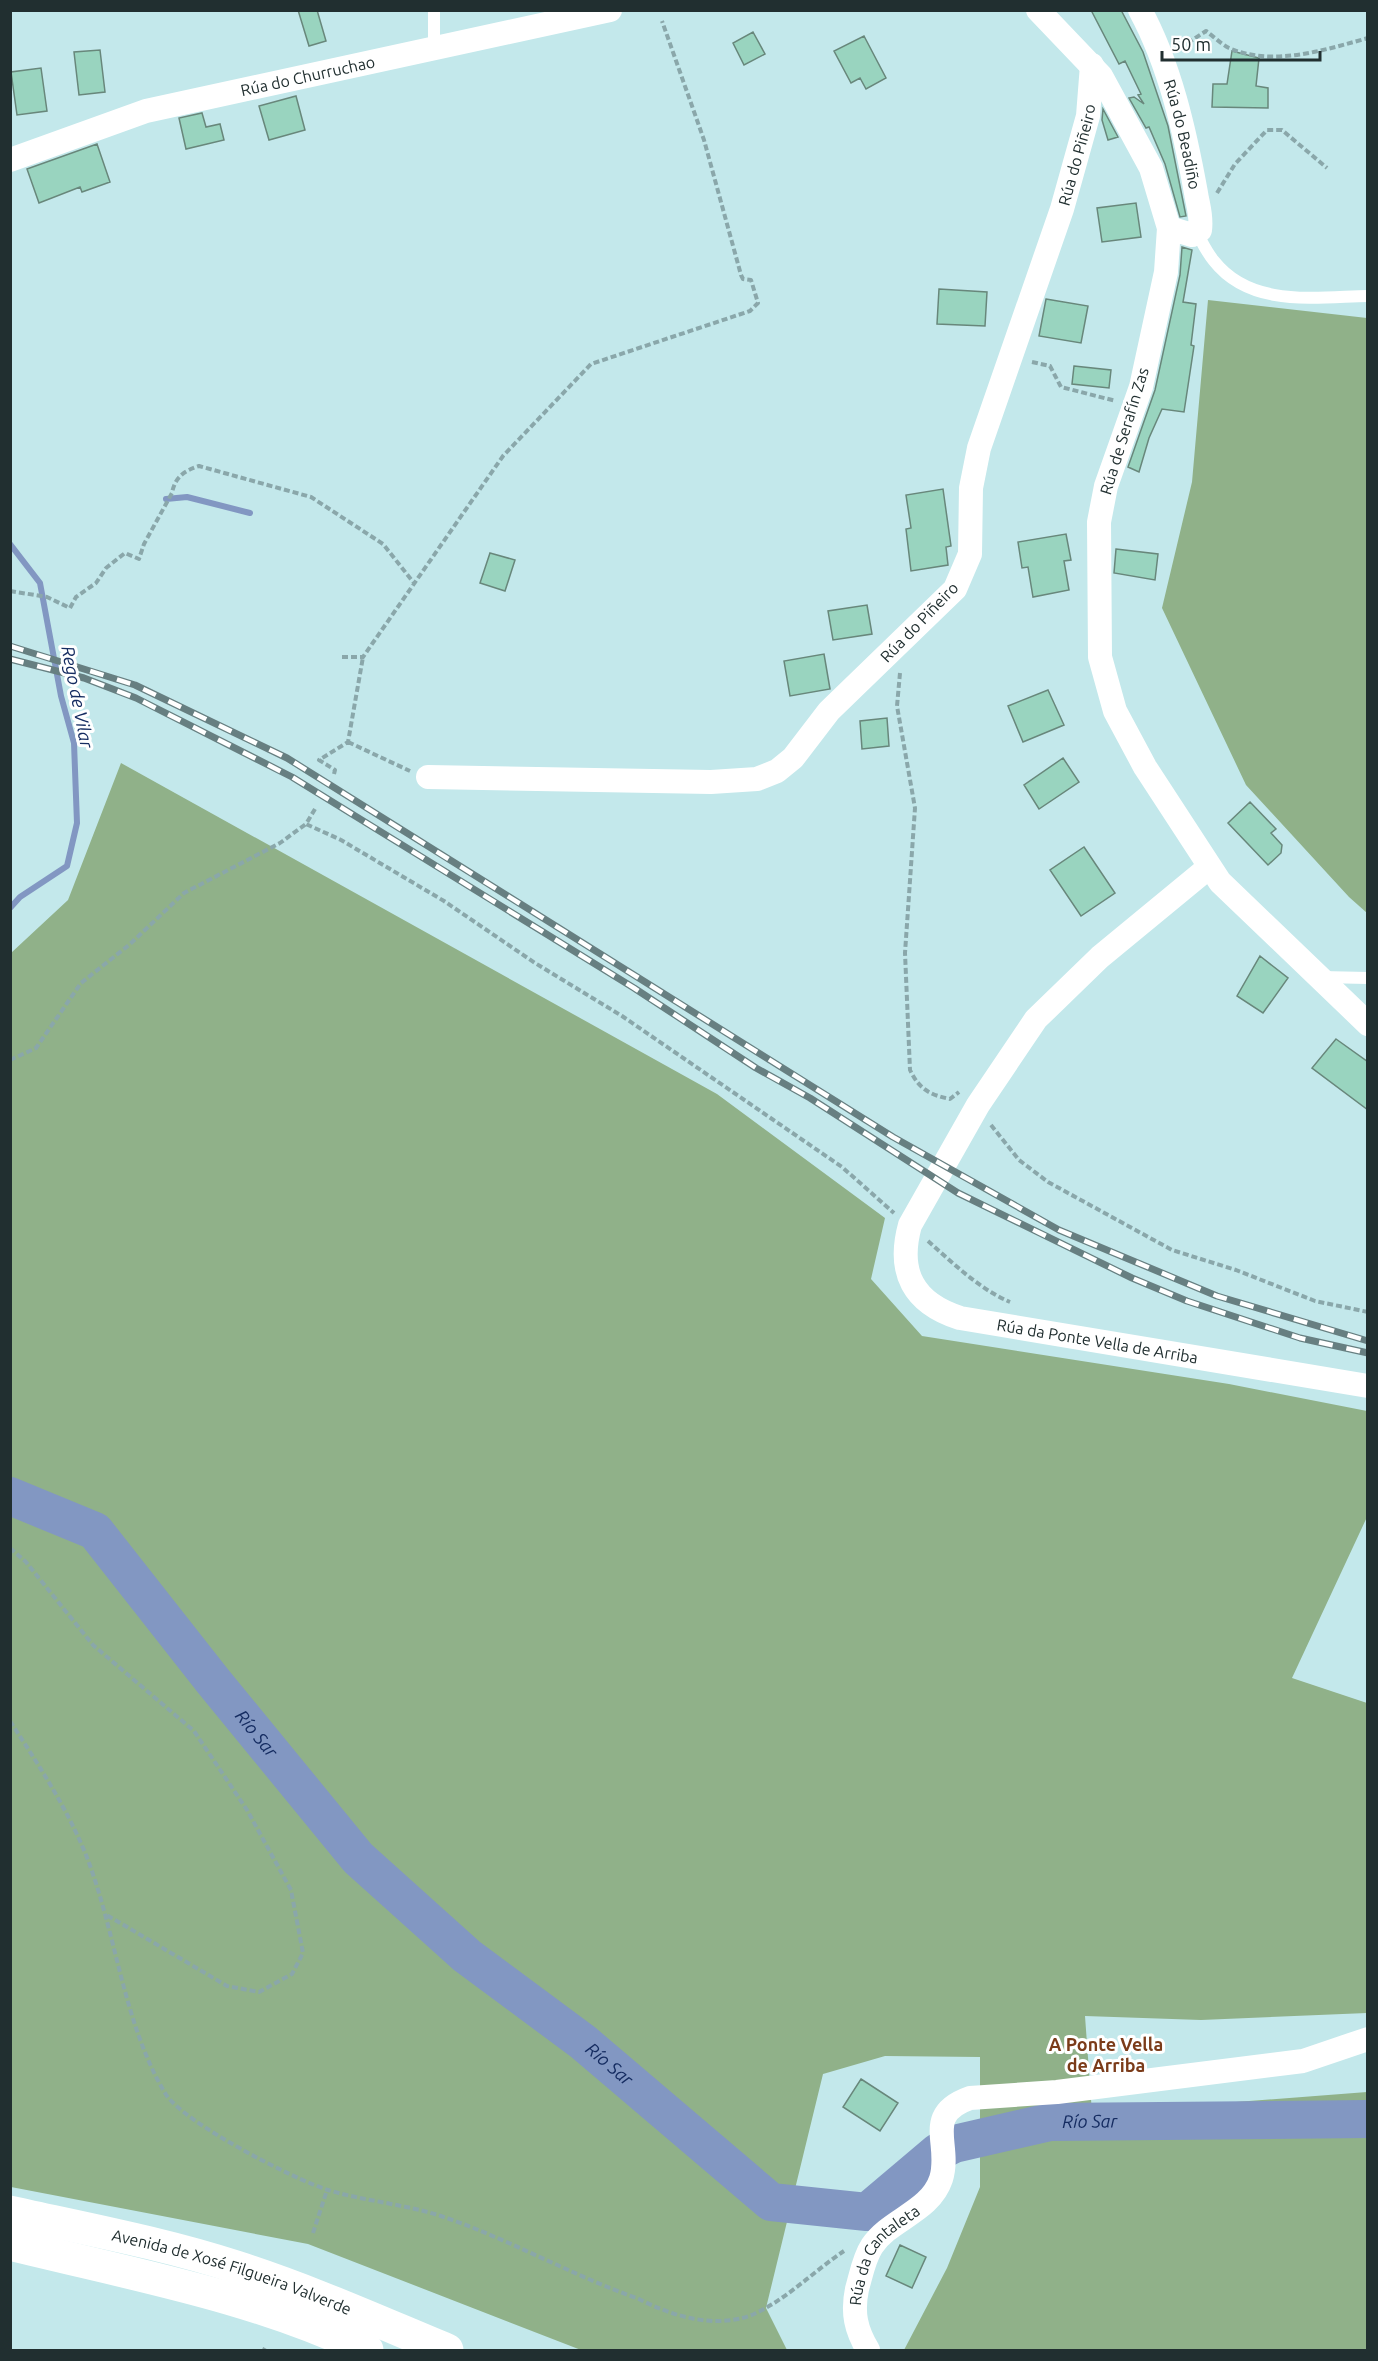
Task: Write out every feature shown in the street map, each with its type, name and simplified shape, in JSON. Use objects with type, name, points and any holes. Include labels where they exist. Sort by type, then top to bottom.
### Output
[{"type":"main road","name":"Avenida de Xosé Filgueira Valverde","points":[[10,2212],[158,2245],[235,2267],[302,2290],[447,2350]]},
{"type":"main road","name":"Avenida de Xosé Filgueira Valverde","points":[[10,2244],[216,2295],[284,2317],[367,2350]]},
{"type":"street","name":"Rúa do Churruchao","points":[[10,160],[146,111],[610,10]]},
{"type":"street","name":"Rúa de Serafín Zas","points":[[1038,10],[1101,76],[1139,143],[1160,193],[1169,228],[1166,272],[1134,405],[1106,486],[1099,522],[1100,657],[1114,711],[1126,736],[1208,868],[1243,906],[1368,1024]]},
{"type":"street","name":"Rúa do Beadiño","points":[[1140,10],[1160,57],[1191,159],[1199,224]]},
{"type":"street","name":"Rúa do Piñeiro","points":[[428,777],[711,782],[757,779],[777,771],[793,758],[829,711],[905,640],[955,589],[970,554],[971,488],[979,448],[1062,209],[1088,116],[1092,65]]},
{"type":"street","points":[[1169,228],[1192,235],[1199,224]]},
{"type":"street","points":[[913,1220],[974,1112],[1036,1019],[1100,957],[1208,868]]},
{"type":"street","name":"Rúa da Ponte Vella de Arriba","points":[[913,1220],[905,1245],[910,1278],[919,1294],[942,1312],[960,1318],[1368,1386]]},
{"type":"street","name":"Rúa da Cantaleta","points":[[868,2350],[858,2334],[855,2301],[861,2272],[872,2246],[935,2191],[943,2169],[942,2121],[947,2110],[970,2098],[1058,2092],[1282,2064],[1322,2056],[1368,2039]]},
{"type":"lane","points":[[434,10],[434,48]]},
{"type":"lane","points":[[1199,224],[1221,268],[1254,291],[1302,298],[1368,296]]},
{"type":"lane","points":[[1317,977],[1368,978]]},
{"type":"path","points":[[334,774],[335,770],[319,760],[348,742],[363,657],[503,456],[591,364],[750,311],[758,303],[751,280],[743,279],[741,275],[704,140],[662,21]]},
{"type":"path","points":[[1160,57],[1206,31],[1229,48],[1273,57],[1368,38]]},
{"type":"path","points":[[1199,224],[1235,164],[1267,130],[1282,130],[1327,168]]},
{"type":"path","points":[[1017,337],[1025,343],[1032,362],[1050,366],[1062,387],[1134,405]]},
{"type":"path","points":[[10,591],[47,597],[70,608],[76,597],[96,583],[106,568],[125,553],[139,559],[144,544],[172,493],[174,484],[184,471],[199,466],[311,497],[383,544],[414,583]]},
{"type":"path","points":[[905,640],[897,706],[915,808],[905,953],[910,1070],[917,1084],[931,1095],[950,1099],[965,1083]]},
{"type":"path","points":[[342,657],[363,657]]},
{"type":"path","points":[[348,742],[389,763],[428,777]]},
{"type":"path","points":[[10,1060],[36,1048],[81,983],[129,945],[184,893],[280,843],[306,824],[315,809]]},
{"type":"path","points":[[306,824],[341,840],[444,901],[535,963],[622,1016],[842,1167],[913,1220],[968,1275],[999,1297],[1014,1304]]},
{"type":"path","points":[[974,1112],[1019,1160],[1048,1182],[1172,1250],[1236,1270],[1315,1301],[1368,1312]]},
{"type":"path","points":[[10,1548],[26,1562],[93,1645],[194,1731],[247,1810],[291,1890],[303,1953],[292,1974],[259,1992],[227,1986],[105,1914]]},
{"type":"path","points":[[10,1721],[69,1820],[86,1856],[105,1914],[130,2011],[150,2064],[166,2096],[210,2131],[262,2160],[327,2190],[440,2216],[602,2286],[639,2299],[669,2314],[702,2320],[753,2314],[844,2252],[854,2247],[872,2246]]},
{"type":"path","points":[[313,2234],[327,2190]]},
{"type":"green space","points":[[1208,300],[1367,318],[1367,913],[1349,897],[1246,785],[1162,608],[1192,482]]},
{"type":"green space","points":[[121,763],[717,1094],[885,1218],[871,1279],[922,1336],[1229,1384],[1367,1411],[1367,1517],[1292,1678],[1367,1703],[1367,2013],[1201,2020],[1085,2016],[1092,2113],[1367,2092],[1367,2350],[904,2350],[947,2268],[980,2187],[980,2057],[885,2056],[823,2074],[766,2308],[787,2350],[581,2350],[308,2244],[11,2187],[11,953],[68,900]]},
{"type":"building","points":[[298,10],[317,10],[326,41],[309,46]]},
{"type":"building","points":[[1091,10],[1121,10],[1143,52],[1168,126],[1186,216],[1180,217],[1165,164],[1149,127],[1146,128],[1129,98],[1134,97],[1144,104],[1138,95],[1141,94],[1125,61],[1119,64]]},
{"type":"building","points":[[753,32],[765,54],[744,65],[733,43]]},
{"type":"building","points":[[864,36],[886,78],[866,89],[860,78],[851,83],[834,51]]},
{"type":"building","points":[[100,50],[105,92],[79,95],[74,52]]},
{"type":"building","points":[[1232,51],[1259,58],[1256,86],[1268,88],[1268,108],[1212,107],[1213,84],[1227,84]]},
{"type":"building","points":[[41,68],[47,111],[17,115],[11,72]]},
{"type":"building","points":[[296,96],[305,130],[269,140],[259,106]]},
{"type":"building","points":[[1103,109],[1118,137],[1108,140],[1102,120]]},
{"type":"building","points":[[202,113],[206,127],[220,124],[224,140],[186,149],[179,118]]},
{"type":"building","points":[[97,144],[110,182],[82,192],[80,187],[39,203],[27,169]]},
{"type":"building","points":[[1136,203],[1141,237],[1102,242],[1097,208]]},
{"type":"building","points":[[1182,247],[1192,250],[1183,302],[1196,304],[1191,345],[1194,346],[1184,412],[1162,409],[1149,438],[1139,472],[1128,467],[1155,390],[1180,275]]},
{"type":"building","points":[[939,289],[987,292],[985,326],[937,324]]},
{"type":"building","points":[[1046,299],[1088,306],[1081,343],[1039,336]]},
{"type":"building","points":[[1074,366],[1111,370],[1109,388],[1072,384]]},
{"type":"building","points":[[943,489],[951,546],[946,547],[948,565],[911,571],[906,529],[911,528],[906,495]]},
{"type":"building","points":[[1066,534],[1071,560],[1064,561],[1069,590],[1033,597],[1028,567],[1022,568],[1018,542]]},
{"type":"building","points":[[1116,549],[1158,554],[1155,580],[1114,573]]},
{"type":"building","points":[[490,553],[515,560],[505,591],[480,583]]},
{"type":"building","points":[[867,605],[872,634],[833,640],[828,611]]},
{"type":"building","points":[[824,654],[830,689],[790,696],[784,661]]},
{"type":"building","points":[[1048,690],[1064,725],[1023,742],[1008,706]]},
{"type":"building","points":[[887,718],[889,746],[862,749],[860,721]]},
{"type":"building","points":[[1063,758],[1079,782],[1039,809],[1024,785]]},
{"type":"building","points":[[1250,802],[1276,829],[1271,833],[1282,845],[1281,853],[1268,865],[1228,823]]},
{"type":"building","points":[[1084,847],[1115,893],[1081,916],[1050,870]]},
{"type":"building","points":[[1260,956],[1288,978],[1263,1013],[1237,996]]},
{"type":"building","points":[[1336,1039],[1368,1062],[1368,1110],[1312,1068]]},
{"type":"building","points":[[861,2079],[898,2103],[880,2131],[843,2107]]},
{"type":"building","points":[[900,2245],[926,2257],[912,2288],[886,2276]]},
{"type":"waterway","points":[[166,499],[187,497],[250,513]]},
{"type":"waterway","name":"Rego de Vilar","points":[[10,544],[40,583],[61,696],[74,743],[77,823],[67,866],[20,897],[10,908]]},
{"type":"waterway","name":"Río Sar","points":[[10,1496],[95,1531],[213,1681],[358,1858],[467,1956],[583,2042],[771,2202],[867,2212],[938,2152],[954,2144],[1050,2122],[1368,2119]]},
{"type":"railway","points":[[10,646],[135,685],[287,758],[893,1137],[1059,1230],[1217,1296],[1368,1341]]},
{"type":"railway","points":[[10,659],[84,678],[136,698],[292,777],[634,988],[756,1068],[810,1098],[958,1193],[1132,1278],[1187,1301],[1300,1338],[1368,1353]]},
{"type":"district","name":"A Ponte Vella de Arriba","points":[[1106,2055]]}]
